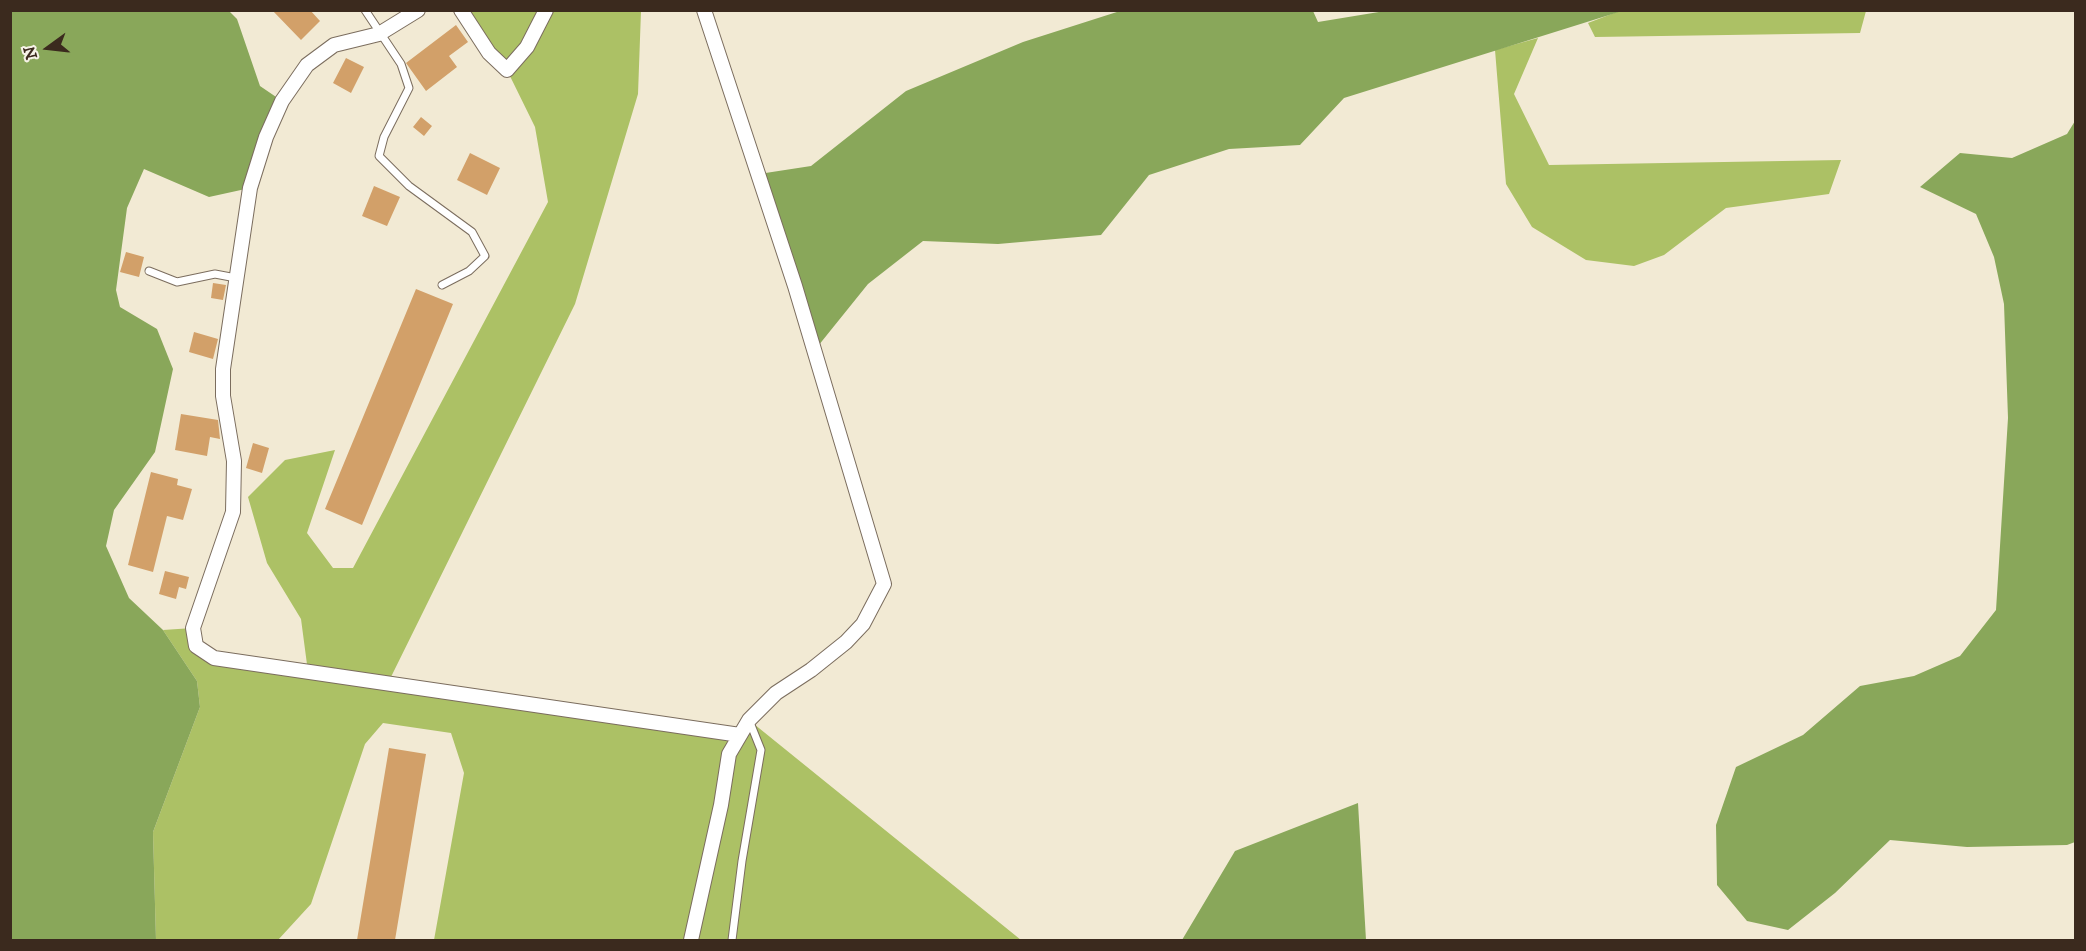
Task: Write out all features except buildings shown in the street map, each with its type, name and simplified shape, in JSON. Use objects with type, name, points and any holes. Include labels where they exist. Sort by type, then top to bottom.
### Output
[{"type":"street","points":[[418,10],[379,34],[334,45],[307,65],[282,101],[266,137],[250,188],[223,378],[223,396],[234,461],[233,512],[193,628],[196,646],[214,658],[740,735]]},
{"type":"street","points":[[461,10],[489,53],[507,70],[527,47],[546,10]]},
{"type":"street","points":[[691,940],[721,805],[729,754],[749,720],[776,693],[811,670],[846,642],[863,624],[884,584],[795,286],[704,10]]},
{"type":"lane","points":[[365,10],[401,64],[409,88],[384,136],[379,156],[409,186],[472,232],[485,256],[469,271],[442,285]]},
{"type":"lane","points":[[149,271],[177,282],[215,274],[236,278]]},
{"type":"lane","points":[[732,940],[742,861],[761,750],[749,720]]},
{"type":"green space","points":[[1391,10],[1622,11],[1344,98],[1300,145],[1229,149],[1149,175],[1101,235],[998,244],[923,241],[868,284],[814,351],[759,174],[811,166],[906,91],[1023,42],[1120,11],[1313,11],[1318,22]]},
{"type":"green space","points":[[1622,10],[1866,11],[1860,33],[1595,37],[1588,23]]},
{"type":"green space","points":[[10,11],[229,11],[237,19],[260,86],[282,101],[250,188],[209,197],[144,169],[127,208],[116,290],[120,307],[157,329],[173,369],[155,452],[114,510],[106,546],[129,598],[163,630],[197,681],[200,707],[153,832],[156,940],[11,940]]},
{"type":"green space","points":[[461,11],[641,11],[638,94],[575,304],[388,683],[740,735],[749,720],[1021,940],[434,940],[464,773],[451,733],[383,723],[365,744],[311,904],[278,940],[156,940],[153,832],[200,707],[197,681],[163,630],[193,628],[196,646],[214,658],[308,672],[301,619],[267,563],[248,497],[285,460],[335,450],[307,533],[333,568],[353,568],[548,202],[535,127],[507,70]]},
{"type":"green space","points":[[1538,38],[1514,94],[1549,165],[1841,160],[1829,194],[1726,208],[1664,255],[1634,266],[1586,260],[1532,227],[1506,184],[1495,50]]},
{"type":"green space","points":[[2075,121],[2075,842],[2067,845],[1967,847],[1890,840],[1835,893],[1788,930],[1747,921],[1717,885],[1716,825],[1736,767],[1803,735],[1860,686],[1914,676],[1960,656],[1996,610],[2008,418],[2004,304],[1994,257],[1976,214],[1920,187],[1960,153],[2012,158],[2067,134]]},
{"type":"green space","points":[[1358,803],[1366,940],[1182,940],[1235,851]]}]
